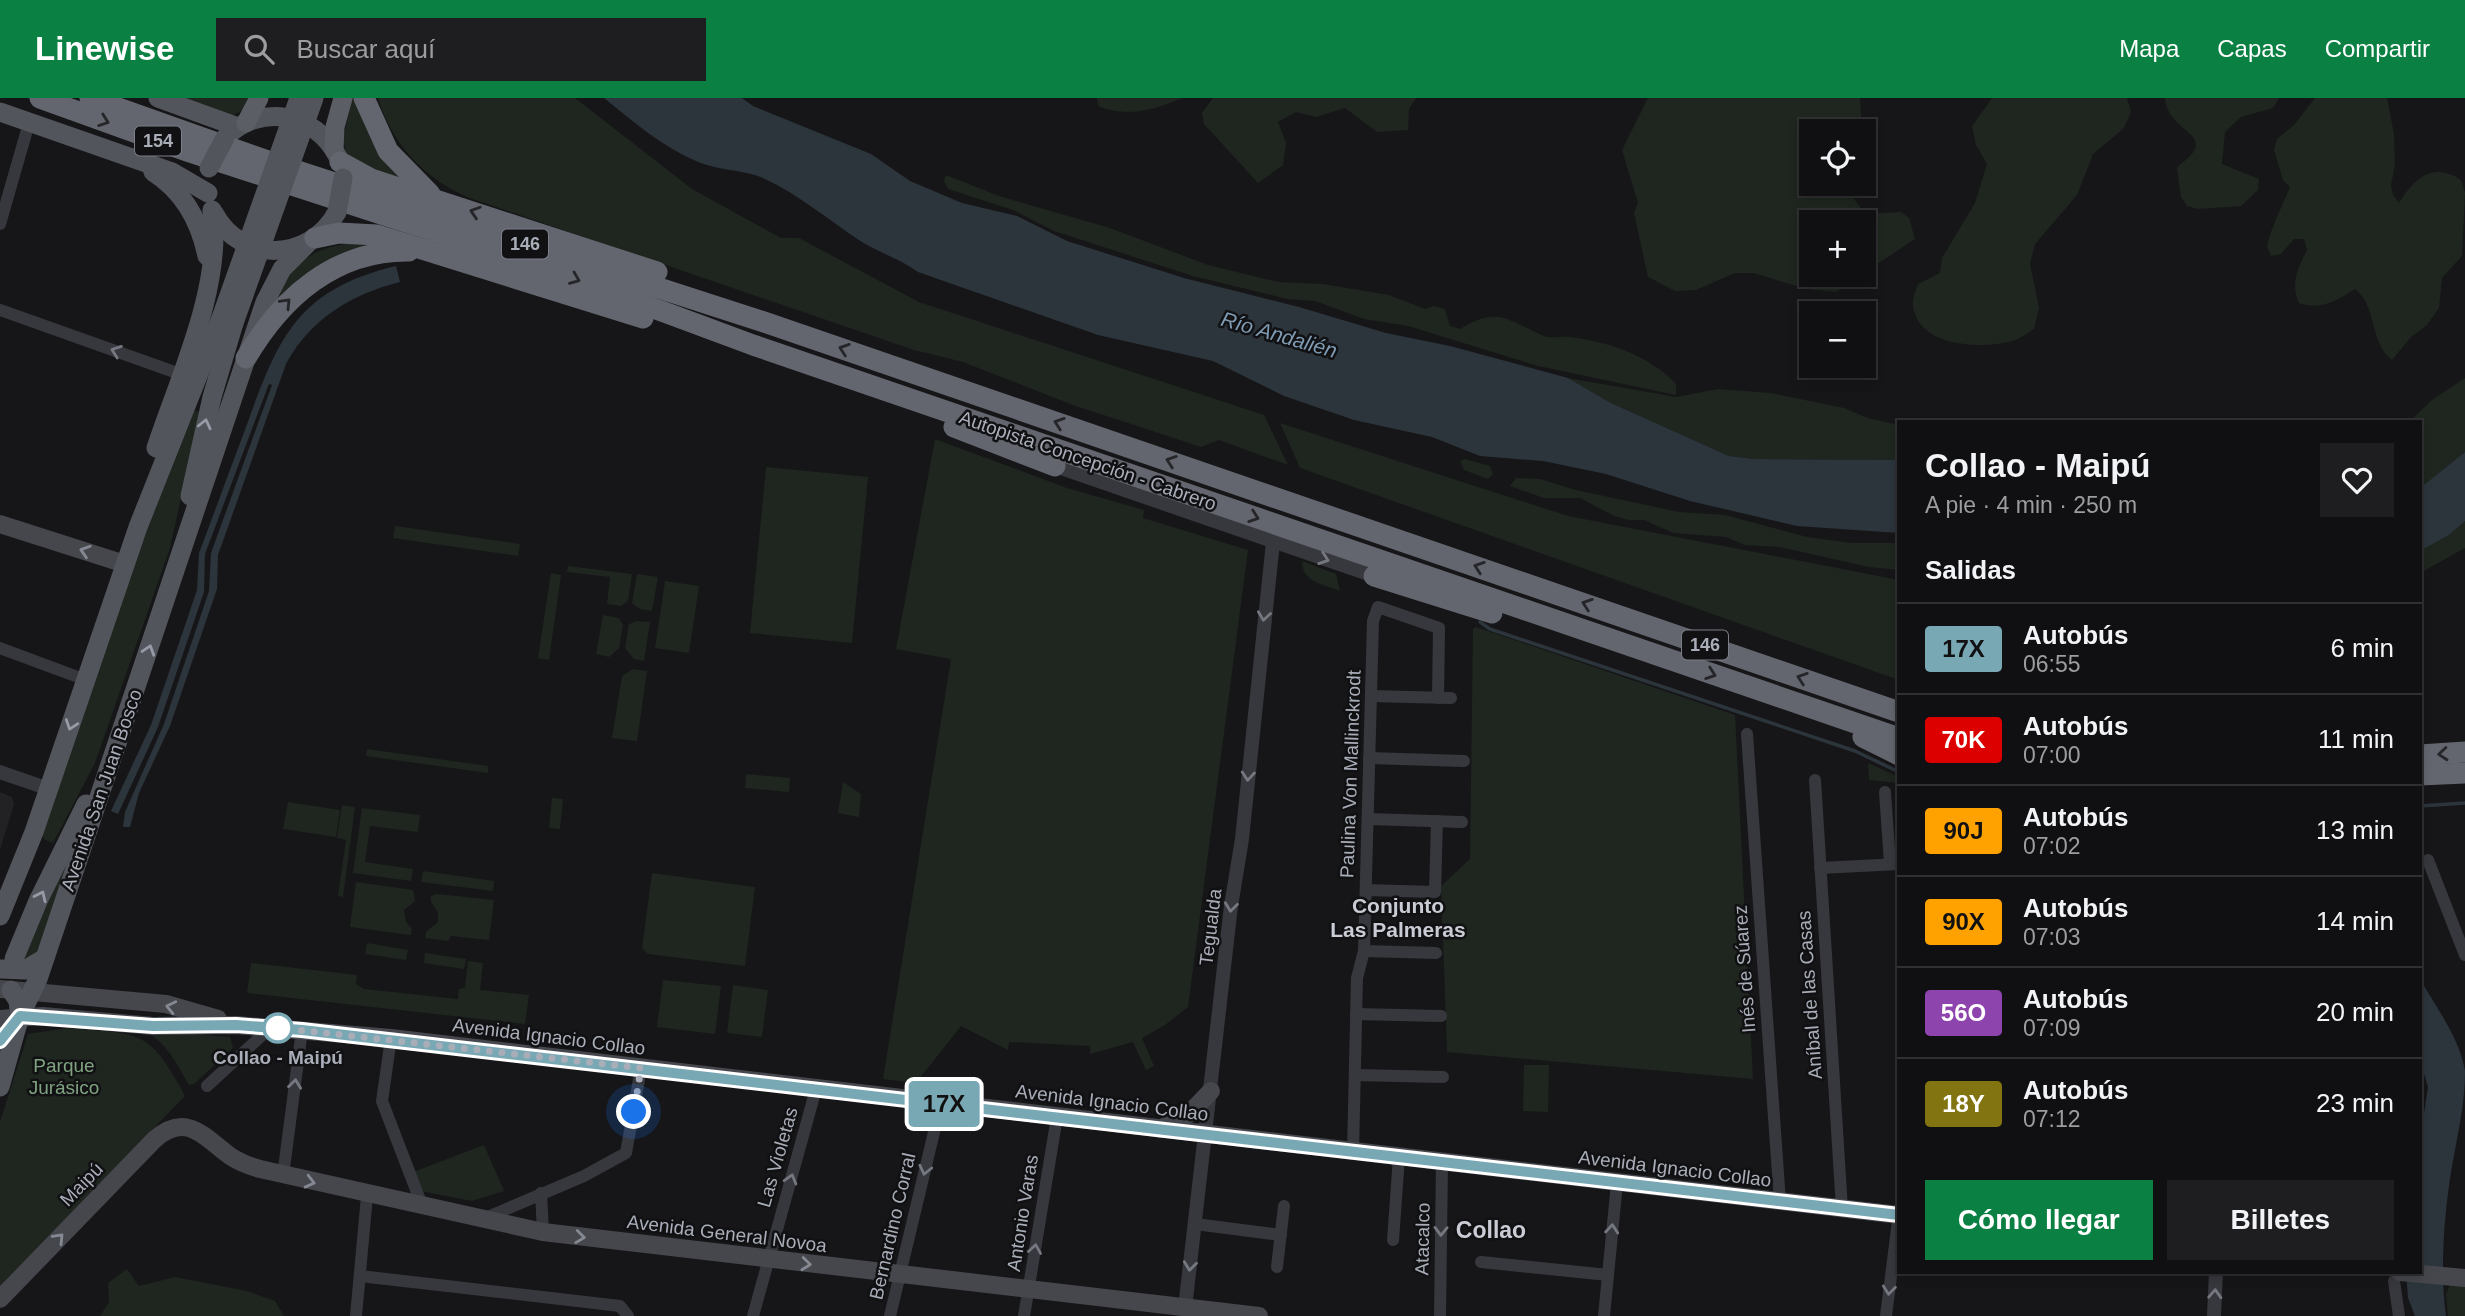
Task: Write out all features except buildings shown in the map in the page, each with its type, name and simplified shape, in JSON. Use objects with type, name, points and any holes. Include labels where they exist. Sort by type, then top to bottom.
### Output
[{"type":"highway","name":"154","points":[[40,98],[280,174]]},
{"type":"highway","name":"154","points":[[90,98],[280,174]]},
{"type":"highway","points":[[236,129],[260,98]]},
{"type":"highway","points":[[343,98],[334,133],[339,164],[371,179],[640,265],[722,299],[767,323]]},
{"type":"highway","points":[[364,98],[388,151],[410,176],[437,200]]},
{"type":"highway","name":"Autopista Concepción - Cabrero","points":[[280,174],[767,323],[1897,708]]},
{"type":"highway","name":"Autopista Concepción - Cabrero","points":[[280,174],[753,345],[1897,737]]},
{"type":"highway","points":[[312,240],[339,233],[365,233],[630,315],[753,345]]},
{"type":"highway","points":[[246,358],[268,324],[295,295],[336,266],[380,252],[408,251],[442,255]]},
{"type":"highway","points":[[891,391],[937,419],[1055,466]]},
{"type":"highway","points":[[1374,576],[1561,633],[1647,652]]},
{"type":"highway","points":[[1806,706],[1897,754]]},
{"type":"highway","points":[[2422,755],[2465,752]]},
{"type":"highway","points":[[2422,775],[2465,773]]},
{"type":"main road","points":[[158,98],[236,129]]},
{"type":"main road","points":[[228,320],[299,98]]},
{"type":"main road","points":[[0,916],[49,789],[138,527],[228,320],[314,98]]},
{"type":"main road","points":[[0,112],[172,172],[210,201],[230,234],[256,248],[279,251],[312,240],[337,212],[339,164],[318,131],[296,119],[270,116],[236,129],[209,168],[210,201],[215,239],[210,278],[150,468],[138,527]]},
{"type":"main road","points":[[128,157],[159,175],[183,199],[200,228],[210,278]]},
{"type":"main road","name":"Avenida San Juan Bosco","points":[[0,1087],[20,1016],[45,958],[271,288],[288,260],[312,240]]},
{"type":"main road","name":"Avenida San Juan Bosco","points":[[178,563],[228,320]]},
{"type":"main road","points":[[0,524],[125,564]]},
{"type":"main road","points":[[45,958],[25,970],[7,964],[71,833],[111,761]]},
{"type":"main road","points":[[6,990],[18,1001],[20,1016]]},
{"type":"main road","name":"Avenida Ignacio Collao","points":[[6,990],[166,1004],[236,1025]]},
{"type":"main road","name":"Avenida San Juan Bosco","points":[[0,1041],[20,1016]]},
{"type":"main road","name":"Avenida Ignacio Collao","points":[[0,1019],[20,1016],[153,1026],[236,1025],[391,1038],[1897,1214]]},
{"type":"main road","points":[[1160,1129],[1189,1114],[1211,1091]]},
{"type":"main road","name":"Maipú","points":[[4,1291],[159,1135],[181,1127],[205,1134]]},
{"type":"main road","name":"Avenida General Novoa","points":[[205,1134],[242,1163],[284,1176],[542,1232],[1029,1288],[1185,1312],[1259,1316]]},
{"type":"main road","points":[[2399,1275],[2465,1278]]},
{"type":"street","points":[[0,224],[29,123]]},
{"type":"street","points":[[0,310],[180,374]]},
{"type":"street","points":[[1055,466],[1374,576]]},
{"type":"street","name":"Tegualda","points":[[1185,1312],[1233,886],[1242,839],[1273,542]]},
{"type":"street","name":"Paulina Von Mallinckrodt","points":[[1353,1152],[1357,978],[1364,951],[1373,621],[1378,607],[1439,628],[1445,698],[1371,696]]},
{"type":"street","points":[[0,648],[86,680]]},
{"type":"street","name":"Inés de Súarez","points":[[1747,734],[1780,1202]]},
{"type":"street","points":[[1369,758],[1464,761]]},
{"type":"street","points":[[0,772],[49,789]]},
{"type":"street","name":"Aníbal de las Casas","points":[[1815,780],[1842,1209]]},
{"type":"street","points":[[1820,868],[1894,864],[1885,792]]},
{"type":"street","points":[[1368,820],[1462,822]]},
{"type":"street","points":[[1366,890],[1435,892],[1437,821]]},
{"type":"street","points":[[2444,859],[2424,861],[2465,956]]},
{"type":"street","points":[[1364,951],[1436,953]]},
{"type":"street","points":[[1356,1014],[1441,1016]]},
{"type":"street","points":[[207,1086],[271,1027]]},
{"type":"street","points":[[284,1176],[302,1030]]},
{"type":"street","points":[[391,1038],[382,1101],[423,1208]]},
{"type":"street","points":[[479,1220],[584,1176],[626,1153],[641,1068]]},
{"type":"street","points":[[1355,1075],[1443,1077]]},
{"type":"street","name":"Las Violetas","points":[[753,1316],[816,1089]]},
{"type":"street","name":"Bernardino Corral","points":[[890,1316],[941,1103]]},
{"type":"street","name":"Antonio Varas","points":[[1024,1316],[1057,1117]]},
{"type":"street","points":[[1392,1240],[1399,1157]]},
{"type":"street","name":"Atacalco","points":[[1440,1316],[1442,1162]]},
{"type":"street","points":[[1604,1316],[1616,1183]]},
{"type":"street","points":[[541,1194],[542,1232]]},
{"type":"street","points":[[356,1316],[367,1196]]},
{"type":"street","points":[[1277,1267],[1284,1206]]},
{"type":"street","points":[[1195,1224],[1281,1235]]},
{"type":"street","points":[[1886,1316],[1897,1230]]},
{"type":"street","points":[[1481,1262],[1608,1275]]},
{"type":"street","points":[[2214,1316],[2216,1274]]},
{"type":"street","points":[[2399,1275],[2399,1316]]},
{"type":"street","points":[[360,1276],[620,1306],[628,1316]]},
{"type":"shaded area","points":[[0,792],[12,797],[14,804],[0,850]]},
{"type":"green space","points":[[172,98],[252,98],[246,108],[232,116]]},
{"type":"green space","points":[[352,98],[356,98],[400,177],[397,181],[347,156],[343,140]]},
{"type":"green space","points":[[378,98],[575,98],[692,189],[781,238],[799,238],[919,302],[1264,415],[1288,465],[1219,440],[1201,447],[1073,405],[963,362],[914,350],[467,197],[436,180],[411,157],[392,130]]},
{"type":"green space","points":[[1097,98],[1182,98],[1151,109],[1130,112],[1098,106]]},
{"type":"green space","points":[[1213,98],[1416,98],[1409,109],[1408,130],[1377,132],[1345,108],[1316,117],[1296,112],[1278,122],[1286,143],[1283,165],[1258,183],[1204,124],[1202,113]]},
{"type":"green space","points":[[1648,98],[1860,98],[1861,119],[1799,119],[1799,196],[1852,196],[1863,210],[1799,210],[1799,287],[1754,273],[1735,273],[1696,290],[1675,291],[1648,277],[1634,213],[1638,203],[1622,150]]},
{"type":"green space","points":[[1992,98],[2127,98],[2131,112],[2123,129],[2093,154],[2077,195],[2035,244],[2030,264],[2039,308],[2034,329],[2015,340],[1970,345],[1939,338],[1926,330],[1917,319],[1913,303],[1918,284],[1940,273],[1942,258],[1975,203],[1987,164],[1976,145],[1972,126]]},
{"type":"green space","points":[[2165,98],[2279,98],[2273,108],[2241,117],[2225,132],[2222,164],[2259,179],[2258,190],[2241,206],[2198,209],[2187,206],[2181,197],[2177,167],[2196,147],[2195,140],[2175,120],[2168,110]]},
{"type":"green space","points":[[2315,98],[2387,98],[2394,134],[2395,165],[2391,185],[2393,195],[2399,203],[2418,180],[2433,173],[2441,172],[2461,180],[2465,193],[2462,256],[2442,278],[2439,308],[2427,325],[2411,337],[2392,360],[2380,344],[2367,304],[2355,289],[2321,305],[2299,303],[2295,283],[2307,250],[2304,239],[2294,239],[2281,254],[2271,256],[2267,246],[2290,187],[2283,180],[2274,150],[2277,139],[2294,125]]},
{"type":"green space","points":[[946,175],[999,196],[1110,228],[1208,265],[1278,282],[1323,284],[1389,295],[1425,309],[1434,306],[1445,309],[1450,326],[1460,329],[1473,322],[1494,317],[1512,321],[1547,337],[1570,337],[1614,346],[1654,365],[1676,384],[1676,395],[1538,366],[1408,326],[1364,319],[1315,301],[1287,299],[1193,276],[1054,231],[1013,210],[948,189],[944,181]]},
{"type":"green space","points":[[1901,212],[1909,218],[1915,239],[1876,265],[1876,213]]},
{"type":"green space","points":[[383,241],[272,302],[294,270],[317,252],[346,244]]},
{"type":"green space","points":[[1800,287],[1844,287],[1836,292]]},
{"type":"green space","points":[[1568,378],[1676,397],[1718,389],[1771,393],[1844,408],[1868,418],[1897,425],[1897,460],[1754,459],[1729,456],[1611,403]]},
{"type":"green space","points":[[2465,378],[2465,452],[2422,486],[2422,420],[2411,420],[2432,400]]},
{"type":"green space","points":[[194,410],[200,412],[170,548],[95,763],[53,843],[45,840],[41,834],[137,539]]},
{"type":"green space","points":[[1280,423],[1568,516],[1897,580],[1897,679],[1300,468]]},
{"type":"green space","points":[[935,439],[1067,488],[1144,510],[1143,518],[1248,550],[1188,1007],[1142,1038],[1154,1066],[1146,1070],[1133,1042],[1090,1054],[1090,1046],[1009,1042],[1008,1050],[961,1026],[916,1083],[883,1079],[951,659],[896,649]]},
{"type":"green space","points":[[1465,459],[1490,466],[1493,474],[1488,479],[1464,470],[1460,461]]},
{"type":"green space","points":[[766,467],[868,477],[852,643],[750,633]]},
{"type":"green space","points":[[1516,478],[1540,479],[1576,490],[1679,512],[1725,515],[1807,537],[1852,543],[1897,543],[1897,570],[1869,567],[1780,547],[1745,545],[1726,537],[1673,533],[1644,520],[1614,516],[1580,498],[1544,498],[1510,486]]},
{"type":"green space","points":[[2465,521],[2465,548],[2422,572],[2422,550],[2449,535]]},
{"type":"green space","points":[[395,526],[520,544],[518,556],[393,538]]},
{"type":"green space","points":[[1302,561],[1336,574],[1340,591],[1310,578]]},
{"type":"green space","points":[[568,566],[632,574],[628,601],[621,606],[607,604],[610,577],[567,572]]},
{"type":"green space","points":[[551,573],[561,575],[549,660],[538,658]]},
{"type":"green space","points":[[637,574],[658,577],[652,611],[640,609],[632,603]]},
{"type":"green space","points":[[665,581],[699,586],[689,653],[655,648]]},
{"type":"green space","points":[[603,615],[619,618],[623,625],[619,648],[609,657],[596,654]]},
{"type":"green space","points":[[637,621],[650,622],[644,661],[634,659],[625,648],[629,624]]},
{"type":"green space","points":[[1476,627],[1735,715],[1753,1079],[1447,1052],[1441,886],[1470,859],[1473,629]]},
{"type":"green space","points":[[633,669],[647,671],[637,741],[612,738],[622,676]]},
{"type":"green space","points":[[367,749],[488,766],[488,773],[366,756]]},
{"type":"green space","points":[[1868,763],[1897,776],[1897,783],[1869,780]]},
{"type":"green space","points":[[746,774],[790,778],[789,792],[745,788]]},
{"type":"green space","points":[[843,782],[861,794],[859,817],[838,813]]},
{"type":"green space","points":[[552,798],[563,799],[560,829],[549,828]]},
{"type":"green space","points":[[288,802],[340,810],[336,837],[283,829]]},
{"type":"green space","points":[[342,805],[355,807],[343,897],[338,896],[346,840],[337,838]]},
{"type":"green space","points":[[362,808],[420,815],[418,832],[370,826],[365,862],[413,869],[411,881],[353,873]]},
{"type":"green space","points":[[74,843],[41,952],[21,962]]},
{"type":"green space","points":[[423,871],[494,881],[493,891],[421,882]]},
{"type":"green space","points":[[652,873],[755,887],[745,966],[648,954],[642,948]]},
{"type":"green space","points":[[356,882],[413,890],[415,901],[404,910],[406,922],[412,929],[411,935],[350,927]]},
{"type":"green space","points":[[437,894],[494,900],[489,940],[451,936],[448,941],[425,938],[426,932],[438,922],[438,912],[431,902],[431,896]]},
{"type":"green space","points":[[367,943],[408,950],[406,960],[365,954]]},
{"type":"green space","points":[[425,953],[466,959],[464,969],[424,963]]},
{"type":"green space","points":[[468,961],[483,963],[480,990],[529,995],[525,1024],[247,993],[251,963],[357,975],[356,984],[364,989],[458,999],[459,989],[465,988]]},
{"type":"green space","points":[[663,980],[721,986],[715,1034],[657,1027]]},
{"type":"green space","points":[[733,985],[768,990],[762,1037],[727,1033]]},
{"type":"green space","name":"Parque Jurásico","points":[[67,1028],[127,1034],[140,1039],[162,1058],[185,1096],[0,1286],[0,1122],[28,1034]]},
{"type":"green space","points":[[150,1031],[230,1037],[233,1048],[194,1084],[189,1085],[172,1057],[162,1044],[149,1034]]},
{"type":"green space","points":[[1524,1065],[1549,1065],[1548,1112],[1523,1111]]},
{"type":"green space","points":[[484,1145],[504,1191],[472,1201],[415,1190],[413,1172]]},
{"type":"green space","points":[[127,1269],[139,1286],[175,1277],[247,1291],[275,1301],[284,1316],[100,1316],[109,1302],[108,1283]]},
{"type":"green space","points":[[2450,1284],[2465,1284],[2465,1316],[2448,1316],[2446,1294]]},
{"type":"water","name":"Río Andalién","points":[[604,98],[742,98],[753,106],[871,154],[910,181],[962,203],[1017,216],[1067,241],[1184,278],[1299,307],[1386,333],[1450,346],[1568,378],[1611,403],[1729,456],[1754,459],[1897,460],[1897,533],[1797,526],[1690,501],[1606,474],[1543,461],[1480,456],[1432,437],[1354,420],[1284,396],[1213,361],[1098,335],[918,272],[862,242],[802,200],[763,178],[704,164],[648,133]]},
{"type":"water","points":[[396,266],[400,282],[349,301],[320,321],[307,334],[286,364],[218,555],[217,589],[170,726],[139,793],[130,827],[123,827],[125,812],[164,724],[209,591],[211,553],[272,385],[269,384],[267,389],[205,554],[204,592],[158,727],[118,814],[111,811],[151,725],[197,590],[199,553],[269,368],[295,322],[313,304],[335,289],[362,276]]},
{"type":"water","points":[[2465,452],[2465,521],[2449,535],[2422,550],[2422,486]]},
{"type":"water","points":[[2422,982],[2453,1035],[2465,1071],[2444,1233],[2446,1316],[2415,1316],[2408,1298],[2406,1274],[2422,1274],[2422,1127],[2428,1087],[2422,1068]]},
{"type":"waterway","points":[[1480,622],[1490,629],[1855,751],[1897,771]]},
{"type":"waterway","points":[[2422,806],[2465,803]]},
{"type":"bus line","name":"17X","points":[[0,1041],[20,1016],[153,1026],[236,1025],[302,1030],[416,1041],[1897,1215]]},
{"type":"place","name":"Collao - Maipú","points":[[278,1028]]},
{"type":"district","name":"Conjunto Las Palmeras","points":[[1398,918]]},
{"type":"district","name":"Collao","points":[[1491,1230]]},
{"type":"route","points":[[278,1028],[271,1027],[391,1038],[641,1068],[634,1112]]}]
